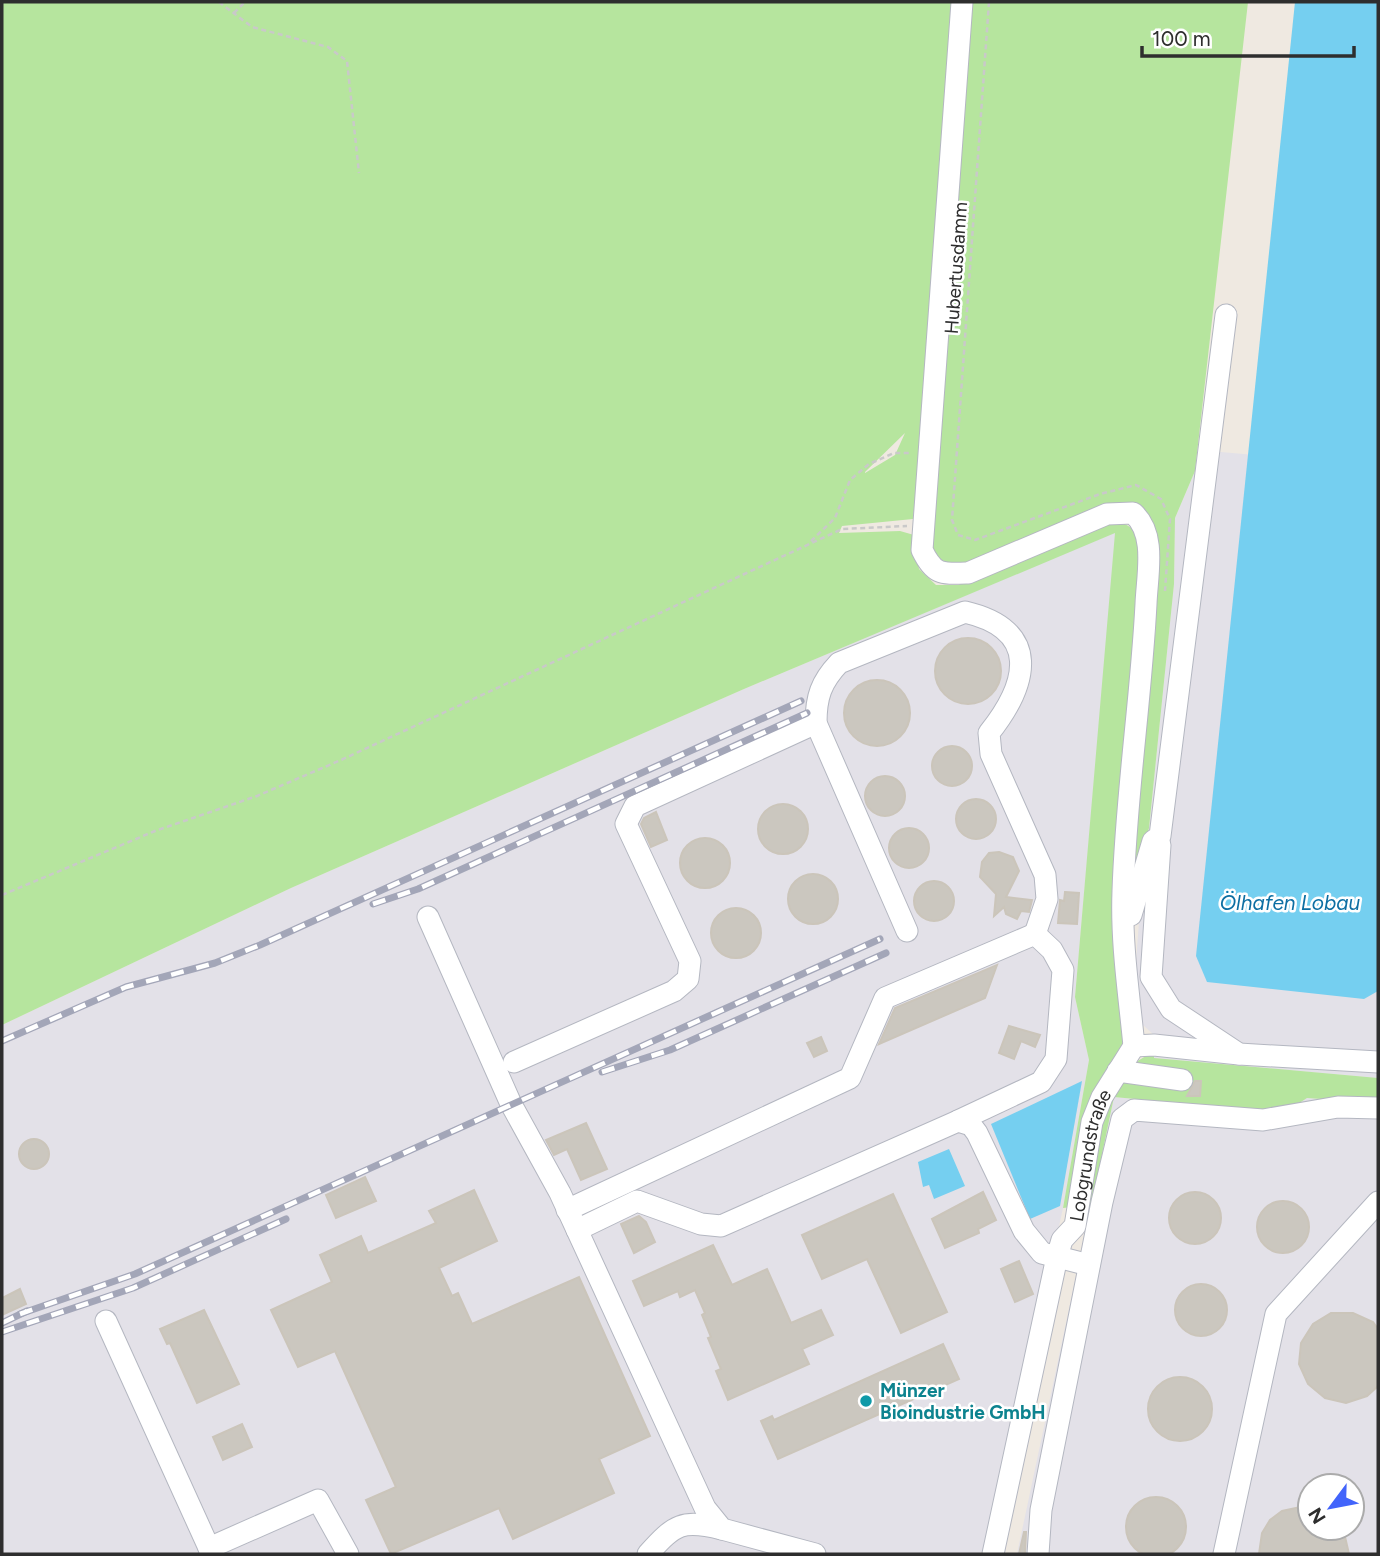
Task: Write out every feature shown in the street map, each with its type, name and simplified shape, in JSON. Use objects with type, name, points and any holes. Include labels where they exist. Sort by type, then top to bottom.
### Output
[{"type":"lane","points":[[962,2],[922,550],[930,566],[944,574],[968,573],[1107,514],[1133,513],[1143,521],[1148,544],[1146,605],[1124,878],[1124,933],[1134,1046],[1154,1045],[1239,1054],[1378,1062]]},
{"type":"lane","points":[[1226,315],[1160,836],[1151,976],[1171,1009],[1239,1054]]},
{"type":"lane","points":[[567,1210],[849,1078],[885,998],[1035,934],[1047,899],[1045,875],[991,754],[989,733],[1011,705],[1022,662],[1015,643],[1002,626],[965,612],[839,663],[824,679],[816,702],[816,723],[907,931]]},
{"type":"lane","points":[[514,1062],[674,991],[688,979],[690,961],[626,824],[635,806],[816,723]]},
{"type":"lane","points":[[1124,933],[1153,841],[1160,836]]},
{"type":"lane","points":[[428,918],[511,1104],[542,1156],[705,1508],[722,1529]]},
{"type":"lane","points":[[576,1230],[637,1200],[701,1224],[721,1226],[1041,1082],[1056,1059],[1063,970],[1052,950],[1035,934]]},
{"type":"lane","name":"Lobgrundstraße","points":[[993,1554],[1057,1257],[1062,1240],[1075,1226],[1092,1122],[1134,1046]]},
{"type":"lane","points":[[1118,1071],[1182,1080]]},
{"type":"lane","points":[[1038,1554],[1041,1510],[1089,1265],[1117,1130],[1128,1113],[1147,1110],[1263,1120],[1338,1107],[1378,1108]]},
{"type":"lane","points":[[958,1121],[971,1125],[977,1133],[1024,1231],[1042,1253],[1089,1265]]},
{"type":"lane","points":[[1224,1554],[1276,1314],[1378,1202]]},
{"type":"lane","points":[[106,1321],[211,1551],[317,1500],[348,1554]]},
{"type":"lane","points":[[648,1554],[678,1525],[695,1522],[816,1554]]},
{"type":"path","points":[[219,2],[252,27],[328,47],[347,61],[359,173]]},
{"type":"path","points":[[234,13],[245,2]]},
{"type":"path","name":"Hubertusdamm","points":[[958,535],[952,520],[989,2]]},
{"type":"path","points":[[809,543],[835,517],[850,481],[869,464],[894,453],[930,454]]},
{"type":"path","points":[[2,895],[155,831],[257,796],[341,760],[842,529],[910,526],[923,530]]},
{"type":"shaded area","name":"Ölhafen Lobau","points":[[1198,450],[1378,466],[1378,1078],[1153,1058],[1155,1036],[1142,1024],[1137,1010],[1135,974],[1140,909],[1130,891],[1149,828],[1174,584],[1175,518],[1195,471]]},
{"type":"shaded area","points":[[1116,532],[1075,997],[1089,1060],[1063,1208],[988,1548],[978,1554],[2,1554],[2,1025],[291,888],[744,689]]},
{"type":"shaded area","points":[[1114,1097],[1283,1113],[1307,1098],[1378,1103],[1378,1554],[1017,1554]]},
{"type":"green space","points":[[2,2],[1248,2],[1195,471],[1175,518],[1174,584],[1149,828],[1130,891],[1156,625],[1140,506],[973,564],[950,563],[941,560],[932,551],[920,458],[913,519],[842,526],[839,533],[900,531],[914,535],[919,569],[936,585],[958,585],[1111,521],[1130,527],[1141,544],[1124,1050],[1072,1207],[1063,1208],[1089,1060],[1075,997],[1115,533],[744,689],[291,888],[2,1025]],"holes":[[[905,433],[895,455],[865,473]]]},
{"type":"green space","points":[[1154,1053],[1154,1058],[1378,1078],[1378,1103],[1307,1098],[1284,1113],[1114,1097],[1086,1231],[1080,1230],[1092,1156],[1107,1103],[1119,1081],[1134,1064]]},
{"type":"water","name":"Ölhafen Lobau","points":[[1295,2],[1378,2],[1378,991],[1364,999],[1207,982],[1196,956]]},
{"type":"water","points":[[1082,1081],[1060,1206],[1030,1219],[991,1124]]},
{"type":"water","points":[[949,1149],[965,1186],[934,1199],[929,1185],[923,1187],[918,1162]]},
{"type":"building","points":[[961,638],[975,638],[987,643],[996,652],[1001,671],[999,684],[992,695],[975,704],[961,704],[949,699],[940,690],[935,678],[935,664],[940,652],[949,643]]},
{"type":"building","points":[[870,680],[884,680],[896,685],[905,694],[910,713],[908,726],[901,737],[884,746],[870,746],[858,741],[849,732],[844,720],[844,706],[849,694],[858,685]]},
{"type":"building","points":[[952,746],[966,752],[972,766],[966,780],[952,786],[938,780],[932,766],[938,752]]},
{"type":"building","points":[[885,776],[899,782],[905,796],[899,810],[885,816],[871,810],[865,796],[871,782]]},
{"type":"building","points":[[976,799],[990,805],[996,819],[990,833],[976,839],[962,833],[956,819],[962,805]]},
{"type":"building","points":[[783,804],[801,811],[808,829],[801,847],[783,854],[765,847],[758,829],[765,811]]},
{"type":"building","points":[[656,812],[667,840],[651,847],[641,824],[644,818]]},
{"type":"building","points":[[909,828],[923,834],[929,848],[923,862],[909,868],[895,862],[889,848],[895,834]]},
{"type":"building","points":[[705,838],[723,845],[730,863],[723,881],[705,888],[687,881],[680,863],[687,845]]},
{"type":"building","points":[[999,852],[1013,857],[1019,871],[1006,897],[1032,900],[1029,912],[1021,911],[1017,919],[1006,914],[1004,907],[994,916],[996,894],[980,877],[982,862],[989,853]]},
{"type":"building","points":[[803,875],[823,875],[837,889],[837,909],[823,923],[803,923],[789,909],[789,889]]},
{"type":"building","points":[[934,881],[948,887],[954,901],[948,915],[934,921],[920,915],[914,901],[920,887]]},
{"type":"building","points":[[1065,892],[1079,893],[1077,924],[1058,923],[1060,900],[1064,901]]},
{"type":"building","points":[[726,909],[746,909],[760,923],[760,943],[746,957],[726,957],[712,943],[712,923]]},
{"type":"building","points":[[997,965],[985,998],[879,1044],[895,1008]]},
{"type":"building","points":[[1009,1026],[1040,1035],[1035,1047],[1021,1041],[1014,1059],[999,1053]]},
{"type":"building","points":[[821,1037],[827,1051],[814,1057],[807,1043]]},
{"type":"building","points":[[1195,1081],[1201,1081],[1200,1096],[1187,1096]]},
{"type":"building","points":[[586,1123],[607,1169],[581,1180],[567,1149],[554,1155],[546,1140]]},
{"type":"building","points":[[34,1139],[45,1143],[49,1154],[45,1165],[34,1169],[23,1165],[19,1154],[23,1143]]},
{"type":"building","points":[[365,1177],[376,1201],[336,1218],[326,1195]]},
{"type":"building","points":[[474,1190],[497,1241],[439,1268],[452,1296],[458,1293],[472,1324],[579,1277],[650,1436],[599,1459],[614,1493],[513,1539],[499,1508],[391,1554],[366,1500],[396,1487],[335,1351],[298,1367],[271,1310],[332,1282],[320,1255],[361,1236],[368,1253],[436,1223],[429,1211]]},
{"type":"building","points":[[983,1192],[996,1220],[978,1229],[979,1233],[945,1248],[932,1219]]},
{"type":"building","points":[[1195,1192],[1214,1199],[1221,1218],[1214,1237],[1195,1244],[1176,1237],[1169,1218],[1176,1199]]},
{"type":"building","points":[[893,1194],[947,1312],[901,1333],[867,1259],[822,1279],[802,1235]]},
{"type":"building","points":[[1283,1201],[1293,1203],[1301,1209],[1307,1217],[1307,1237],[1301,1245],[1293,1251],[1283,1253],[1273,1251],[1265,1245],[1259,1237],[1257,1227],[1259,1217],[1265,1209],[1273,1203]]},
{"type":"building","points":[[639,1216],[646,1222],[655,1242],[634,1253],[621,1224]]},
{"type":"building","points":[[713,1245],[732,1285],[767,1269],[791,1323],[821,1310],[833,1335],[802,1349],[809,1364],[728,1400],[716,1371],[721,1369],[708,1338],[711,1337],[702,1315],[705,1313],[695,1290],[680,1297],[678,1291],[644,1306],[633,1281]]},
{"type":"building","points":[[1019,1261],[1033,1294],[1015,1302],[1001,1269]]},
{"type":"building","points":[[1201,1284],[1211,1286],[1219,1292],[1225,1300],[1225,1320],[1219,1328],[1211,1334],[1201,1336],[1191,1334],[1183,1328],[1177,1320],[1175,1310],[1177,1300],[1183,1292],[1191,1286]]},
{"type":"building","points":[[20,1289],[26,1304],[2,1315],[2,1298]]},
{"type":"building","points":[[204,1310],[239,1384],[197,1403],[170,1343],[167,1344],[160,1329]]},
{"type":"building","points":[[1331,1313],[1353,1313],[1373,1322],[1378,1329],[1378,1386],[1367,1396],[1346,1403],[1325,1398],[1308,1384],[1299,1364],[1301,1343],[1313,1324]]},
{"type":"building","name":"Münzer Bioindustrie GmbH","points":[[943,1344],[959,1379],[778,1459],[761,1421],[772,1416],[774,1420]]},
{"type":"building","points":[[1180,1377],[1198,1383],[1206,1391],[1212,1409],[1206,1427],[1198,1435],[1180,1441],[1162,1435],[1154,1427],[1148,1409],[1154,1391],[1162,1383]]},
{"type":"building","points":[[242,1424],[252,1447],[223,1460],[213,1437]]},
{"type":"building","points":[[1150,1497],[1162,1497],[1178,1505],[1184,1515],[1184,1539],[1178,1549],[1162,1557],[1150,1557],[1134,1549],[1126,1533],[1126,1521],[1134,1505]]},
{"type":"building","points":[[1296,1508],[1296,1542],[1346,1542],[1349,1554],[1259,1554],[1262,1533],[1270,1520],[1282,1511]]},
{"type":"building","points":[[1024,1532],[1025,1554],[1019,1554]]},
{"type":"railway","points":[[2,1041],[126,987],[215,963],[260,945],[801,701]]},
{"type":"railway","points":[[373,904],[418,889],[807,713]]},
{"type":"railway","points":[[20,1314],[135,1274],[880,939]]},
{"type":"railway","points":[[602,1072],[670,1050],[886,953]]},
{"type":"railway","points":[[2,1332],[133,1288],[286,1219]]},
{"type":"railway","points":[[2,1323],[27,1311]]},
{"type":"place","name":"Münzer Bioindustrie GmbH","points":[[866,1401]]}]
